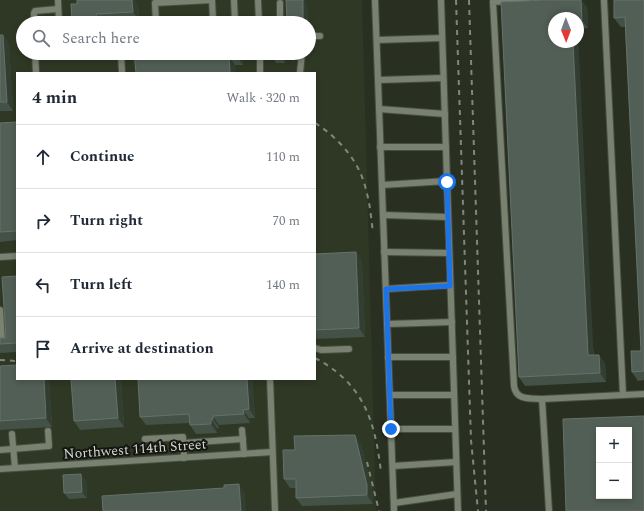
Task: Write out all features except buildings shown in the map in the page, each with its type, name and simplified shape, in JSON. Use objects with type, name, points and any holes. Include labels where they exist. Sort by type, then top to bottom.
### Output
[{"type":"street","points":[[58,0],[58,16]]},
{"type":"street","points":[[156,16],[155,3],[212,0],[213,16]]},
{"type":"street","points":[[234,0],[235,16]]},
{"type":"street","points":[[258,0],[259,16]]},
{"type":"street","points":[[375,0],[394,511]]},
{"type":"street","points":[[441,0],[458,511]]},
{"type":"street","points":[[527,0],[493,2],[514,386],[516,393],[522,398],[542,399],[644,394]]},
{"type":"street","points":[[604,0],[622,395]]},
{"type":"street","points":[[280,3],[280,16]]},
{"type":"street","points":[[34,16],[35,11],[58,9]]},
{"type":"street","points":[[377,40],[442,38]]},
{"type":"street","points":[[35,60],[36,72]]},
{"type":"street","points":[[121,60],[122,72]]},
{"type":"street","points":[[260,60],[260,72]]},
{"type":"street","points":[[300,72],[301,60]]},
{"type":"street","points":[[378,80],[443,78]]},
{"type":"street","points":[[379,109],[445,114]]},
{"type":"street","points":[[380,148],[446,147]]},
{"type":"street","points":[[382,185],[447,182]]},
{"type":"street","points":[[383,215],[448,217]]},
{"type":"street","points":[[384,252],[449,253]]},
{"type":"street","points":[[0,257],[16,256]]},
{"type":"street","points":[[386,289],[450,286]]},
{"type":"street","points":[[0,310],[2,341]]},
{"type":"street","points":[[387,324],[452,322]]},
{"type":"street","points":[[316,348],[321,350],[349,349]]},
{"type":"street","points":[[388,357],[453,357]]},
{"type":"street","points":[[270,380],[274,511]]},
{"type":"street","points":[[390,395],[454,395]]},
{"type":"street","points":[[542,399],[549,511]]},
{"type":"street","points":[[391,429],[455,429]]},
{"type":"street","points":[[242,430],[244,454]]},
{"type":"street","points":[[0,450],[49,446],[48,431]]},
{"type":"street","points":[[12,434],[15,468]]},
{"type":"street","points":[[145,439],[182,437],[184,458]]},
{"type":"street","points":[[183,443],[243,439]]},
{"type":"street","name":"Northwest 114th Street","points":[[0,469],[272,452]]},
{"type":"street","points":[[393,466],[456,462]]},
{"type":"street","points":[[394,503],[458,494]]},
{"type":"shaded area","points":[[0,0],[362,0],[376,511],[0,511]]},
{"type":"railway","points":[[456,0],[471,440],[478,511]]},
{"type":"railway","points":[[469,0],[486,511]]},
{"type":"railway","points":[[316,124],[340,143],[354,160],[363,180],[367,195],[373,232]]},
{"type":"railway","points":[[316,359],[332,368],[356,392],[370,420],[375,436],[381,472]]},
{"type":"railway","points":[[0,360],[16,361]]},
{"type":"railway","points":[[367,462],[379,511]]},
{"type":"route","points":[[391,429],[386,289],[450,286],[447,182]]}]
